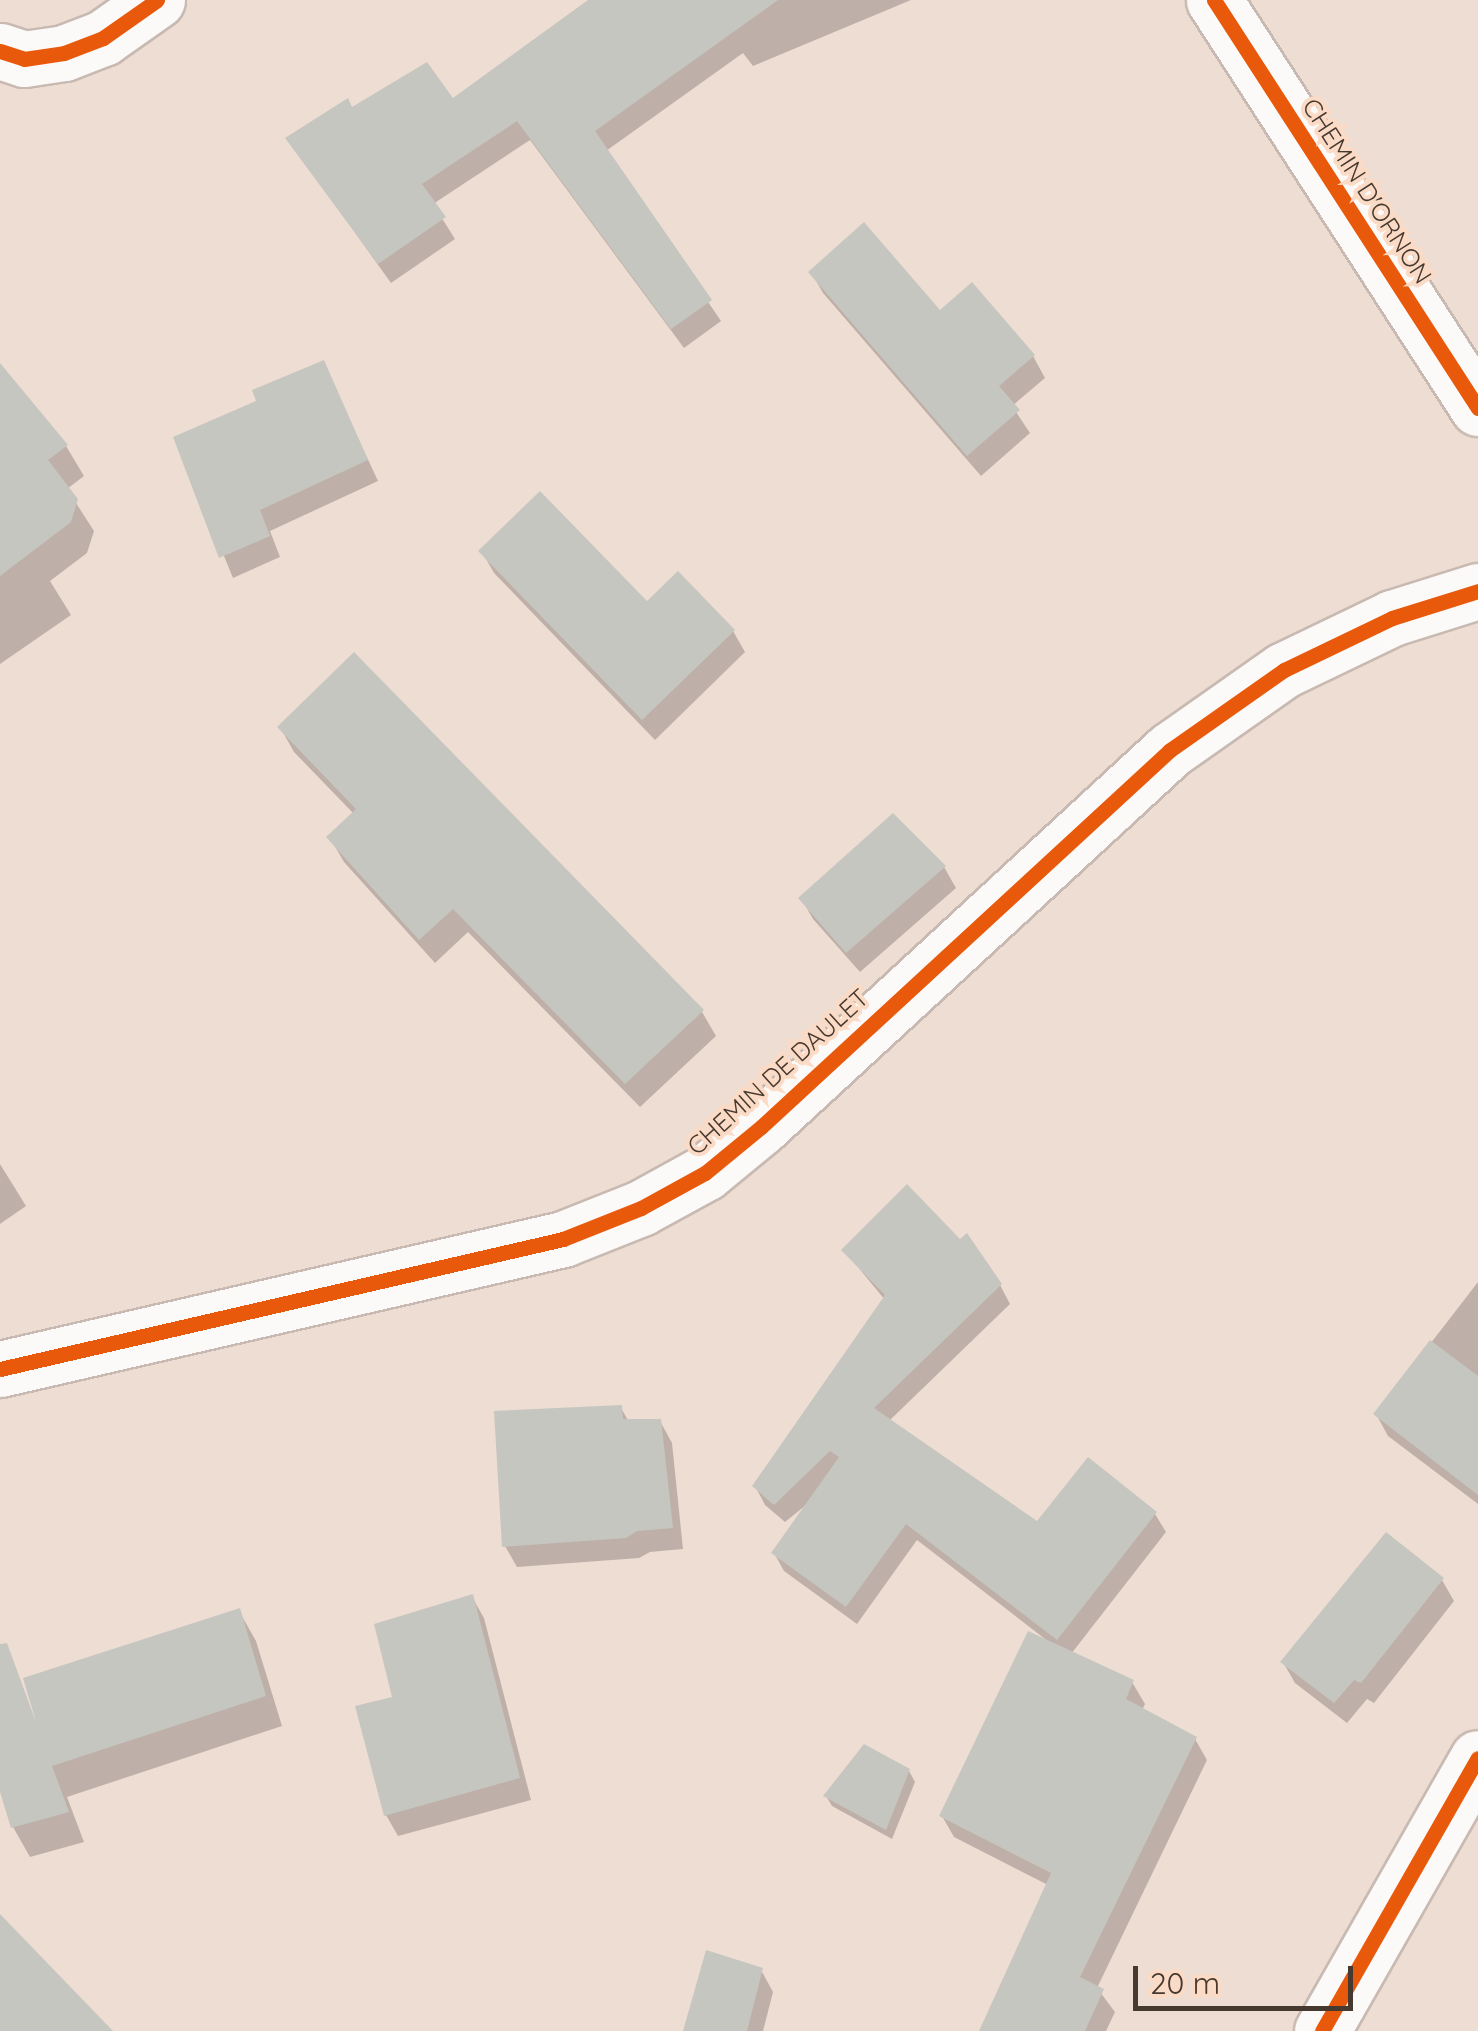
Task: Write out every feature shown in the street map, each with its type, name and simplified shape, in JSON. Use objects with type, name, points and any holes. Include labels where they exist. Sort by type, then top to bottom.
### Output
[{"type":"street","points":[[0,51],[24,59],[64,52],[103,38],[157,0]]},
{"type":"street","name":"CHEMIN D'ORNON","points":[[1214,0],[1478,408]]},
{"type":"street","name":"CHEMIN DE DAULET","points":[[0,1369],[564,1239],[640,1208],[705,1173],[761,1127],[1170,750],[1284,670],[1392,618],[1478,591]]},
{"type":"street","points":[[1322,2031],[1478,1758]]},
{"type":"building","points":[[588,0],[778,0],[595,131],[712,300],[671,329],[517,121],[422,184],[446,217],[378,264],[285,138],[348,98],[352,107],[427,62],[453,98]]},
{"type":"building","points":[[864,222],[940,310],[972,282],[1035,355],[999,386],[1020,410],[967,456],[808,272]]},
{"type":"building","points":[[324,360],[368,460],[260,510],[270,536],[219,558],[173,437],[256,401],[252,390]]},
{"type":"building","points":[[0,363],[68,445],[48,460],[78,499],[71,522],[0,576]]},
{"type":"building","points":[[540,491],[647,601],[678,571],[735,630],[642,720],[478,551]]},
{"type":"building","points":[[354,652],[704,1010],[625,1084],[453,909],[419,940],[326,837],[356,809],[277,727]]},
{"type":"building","points":[[893,813],[946,866],[846,953],[798,898]]},
{"type":"building","points":[[907,1184],[960,1239],[967,1233],[1002,1284],[874,1408],[1037,1521],[1088,1457],[1157,1512],[1057,1640],[906,1524],[846,1607],[771,1553],[839,1457],[830,1451],[774,1505],[752,1486],[885,1295],[841,1250]]},
{"type":"building","points":[[1430,1340],[1478,1376],[1478,1495],[1373,1414]]},
{"type":"building","points":[[622,1405],[623,1419],[661,1419],[673,1528],[637,1531],[626,1538],[502,1547],[494,1411]]},
{"type":"building","points":[[1386,1532],[1444,1578],[1361,1683],[1354,1680],[1334,1703],[1280,1662]]},
{"type":"building","points":[[473,1594],[520,1778],[384,1816],[355,1706],[392,1697],[374,1624]]},
{"type":"building","points":[[240,1608],[266,1696],[52,1766],[69,1812],[11,1828],[0,1792],[0,1644],[7,1643],[36,1722],[23,1678]]},
{"type":"building","points":[[1028,1631],[1134,1680],[1126,1699],[1197,1737],[1080,1977],[1104,1989],[1085,2031],[979,2031],[1051,1873],[939,1816]]},
{"type":"building","points":[[864,1744],[910,1769],[886,1830],[823,1796]]},
{"type":"building","points":[[0,1914],[113,2031],[0,2031]]},
{"type":"building","points":[[706,1950],[763,1968],[747,2031],[683,2031]]},
{"type":"cycle path","points":[[0,51],[24,59],[64,53],[103,38],[157,0]]},
{"type":"cycle path","points":[[1214,0],[1478,408]]},
{"type":"cycle path","points":[[0,1369],[563,1239],[641,1208],[705,1173],[761,1127],[1170,750],[1284,670],[1392,618],[1478,591]]},
{"type":"cycle path","points":[[1322,2031],[1478,1758]]}]
